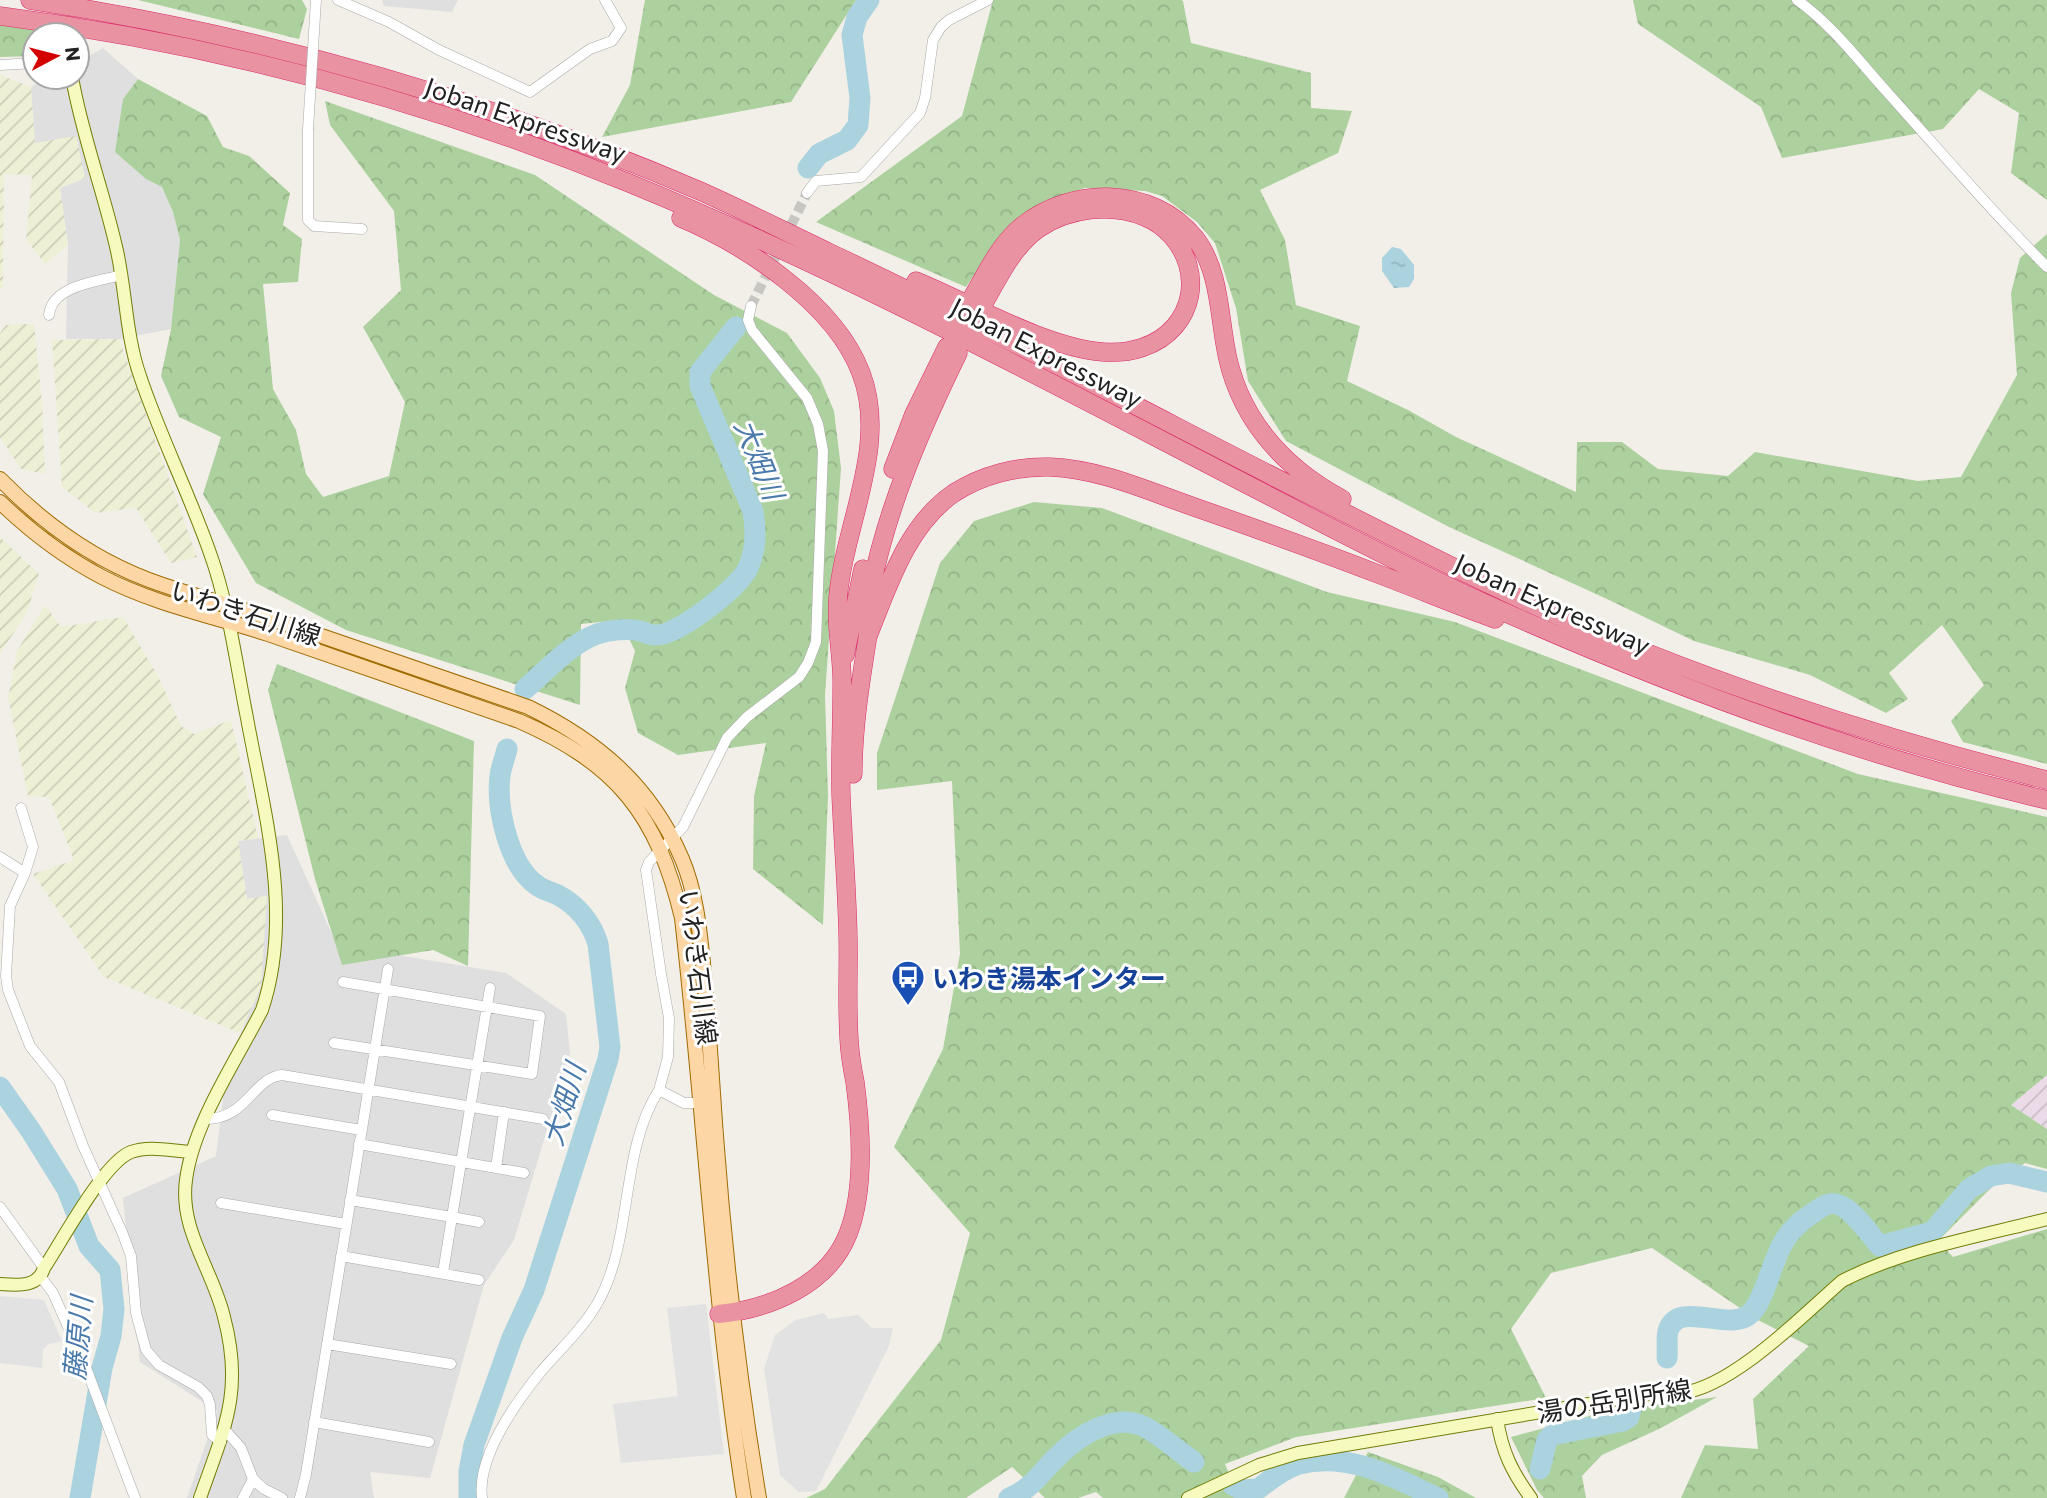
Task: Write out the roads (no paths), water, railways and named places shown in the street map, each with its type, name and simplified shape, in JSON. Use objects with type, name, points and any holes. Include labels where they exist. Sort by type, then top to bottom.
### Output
[{"type":"highway","name":"Joban Expressway","points":[[30,0],[118,13],[287,50],[392,80],[556,133],[724,203],[920,296],[1485,583],[1625,644],[1792,707],[1878,734],[2047,780]]},
{"type":"highway","name":"Joban Expressway","points":[[0,16],[59,23],[188,47],[377,96],[474,125],[626,182],[760,240],[914,313],[1398,561],[1480,601],[1640,671],[1772,721],[1855,748],[1979,784],[2047,800]]},
{"type":"highway","points":[[474,125],[549,162],[724,238],[808,299],[845,340],[862,376],[870,413],[867,457],[849,534],[838,598],[837,622],[843,665],[841,794],[850,1051],[859,1145],[856,1205],[847,1237],[827,1267],[801,1289],[769,1303],[726,1314]]},
{"type":"highway","points":[[724,203],[926,285],[1050,340],[1087,350],[1115,353],[1133,351],[1161,339],[1181,319],[1187,307],[1192,282],[1180,246],[1160,226],[1146,218],[1116,210],[1089,210],[1064,216],[1038,230],[1017,248],[979,298],[1007,242],[1021,227],[1057,206],[1074,200],[1110,197],[1142,202],[1158,209],[1184,227],[1204,253],[1217,291],[1225,345],[1236,389],[1255,425],[1278,453],[1339,498],[1625,644]]},
{"type":"highway","points":[[843,665],[879,509],[914,414],[952,350],[890,513],[871,591],[853,762],[862,1051],[855,1084]]},
{"type":"highway","points":[[868,636],[913,535],[938,507],[970,484],[1003,472],[1052,467],[1092,473],[1124,482],[1640,671]]},
{"type":"main road","name":"いわき石川線","points":[[0,480],[58,530],[104,559],[149,580],[528,707],[564,724],[603,752],[641,789],[672,838],[683,861],[694,897],[701,940],[707,1103]]},
{"type":"main road","name":"いわき石川線","points":[[0,502],[26,527],[61,553],[104,578],[169,604],[229,621],[519,721],[554,736],[586,756],[612,779],[638,808],[673,878],[682,918],[707,1103],[744,1498]]},
{"type":"main road","name":"いわき石川線","points":[[726,1314],[759,1498]]},
{"type":"street","points":[[317,0],[308,129],[308,220],[314,226],[362,229]]},
{"type":"street","points":[[338,0],[530,92],[590,49],[612,41],[621,28],[605,0]]},
{"type":"street","points":[[807,193],[816,181],[861,177],[913,123],[925,99],[933,40],[949,20],[988,0]]},
{"type":"street","points":[[1797,0],[1843,44],[2012,232],[2047,267]]},
{"type":"street","points":[[0,65],[21,64]]},
{"type":"street","points":[[74,91],[113,233],[139,373],[212,556],[229,621],[273,866],[276,935],[272,970],[262,1010],[205,1119],[191,1152],[184,1199],[195,1245],[224,1315],[231,1357],[232,1398],[223,1436],[201,1498]]},
{"type":"street","points":[[49,315],[53,301],[61,294],[121,275]]},
{"type":"street","points":[[482,1498],[482,1474],[509,1417],[539,1375],[584,1324],[605,1287],[622,1228],[630,1177],[645,1116],[659,1090],[668,1057],[670,1018],[646,870],[649,862],[683,827],[727,738],[747,717],[799,677],[816,642],[823,451],[818,424],[807,398],[752,330],[748,320],[751,306]]},
{"type":"street","points":[[21,808],[33,847],[10,906],[6,964],[8,990],[30,1046],[59,1082],[98,1184],[131,1256],[136,1313],[146,1350],[159,1365],[198,1387],[210,1405],[212,1435],[223,1436],[241,1448],[253,1479],[264,1489],[282,1498]]},
{"type":"street","points":[[0,857],[25,873]]},
{"type":"street","points":[[300,1498],[388,969]]},
{"type":"street","points":[[334,1043],[532,1074],[540,1016],[343,982]]},
{"type":"street","points":[[443,1273],[490,988]]},
{"type":"street","points":[[205,1119],[230,1115],[275,1076],[543,1119]]},
{"type":"street","points":[[659,1090],[684,1103],[707,1103]]},
{"type":"street","points":[[496,1168],[504,1112]]},
{"type":"street","points":[[272,1115],[362,1130]]},
{"type":"street","points":[[359,1144],[524,1173]]},
{"type":"street","points":[[0,1284],[34,1283],[43,1273],[98,1184],[117,1160],[129,1152],[143,1149],[191,1152]]},
{"type":"street","points":[[350,1200],[479,1222]]},
{"type":"street","points":[[221,1203],[346,1224]]},
{"type":"street","points":[[0,1207],[54,1293],[109,1423],[135,1498]]},
{"type":"street","name":"湯の岳別所線","points":[[1188,1498],[1259,1465],[1298,1453],[1654,1393],[1682,1393],[1708,1385],[1756,1356],[1842,1281],[1855,1274],[1889,1260],[2047,1219]]},
{"type":"street","points":[[341,1256],[479,1280]]},
{"type":"street","points":[[327,1344],[451,1364]]},
{"type":"street","points":[[1497,1419],[1501,1445],[1508,1462],[1531,1498]]},
{"type":"street","points":[[314,1422],[429,1442]]},
{"type":"street","points":[[243,1498],[253,1479]]},
{"type":"water","points":[[1392,247],[1401,249],[1414,265],[1414,279],[1409,287],[1394,288],[1382,271],[1382,258]]},
{"type":"waterway","name":"大畑川","points":[[808,168],[819,154],[847,140],[858,125],[860,98],[852,35],[857,17],[869,0]]},
{"type":"waterway","name":"大畑川","points":[[525,689],[587,638],[613,631],[630,630],[655,635],[692,620],[733,587],[748,568],[755,540],[753,511],[700,386],[700,372],[736,327]]},
{"type":"waterway","name":"大畑川","points":[[469,1498],[469,1472],[474,1445],[512,1338],[534,1290],[610,1047],[598,944],[592,929],[583,915],[571,904],[528,877],[512,852],[503,820],[499,789],[507,749]]},
{"type":"waterway","name":"藤原川","points":[[0,1087],[67,1189],[89,1246],[110,1270],[114,1309],[111,1336],[102,1368],[80,1498]]},
{"type":"waterway","points":[[1667,1358],[1668,1331],[1674,1322],[1682,1317],[1731,1320],[1751,1313],[1760,1300],[1777,1254],[1787,1237],[1801,1222],[1824,1206],[1836,1204],[1843,1207],[1864,1226],[1880,1246],[1932,1232],[1969,1189],[1991,1176],[2009,1173],[2047,1182]]},
{"type":"waterway","points":[[1540,1469],[1547,1440],[1552,1435],[1623,1421],[1629,1417],[1631,1409]]},
{"type":"waterway","points":[[1009,1498],[1030,1485],[1076,1441],[1110,1424],[1134,1423],[1145,1427],[1194,1462]]},
{"type":"waterway","points":[[1233,1485],[1242,1490],[1258,1489],[1293,1466],[1336,1461],[1388,1475],[1438,1498]]},
{"type":"tunnel","points":[[751,306],[807,193]]},
{"type":"place","name":"いわき湯本インター","points":[[908,1007]]}]
